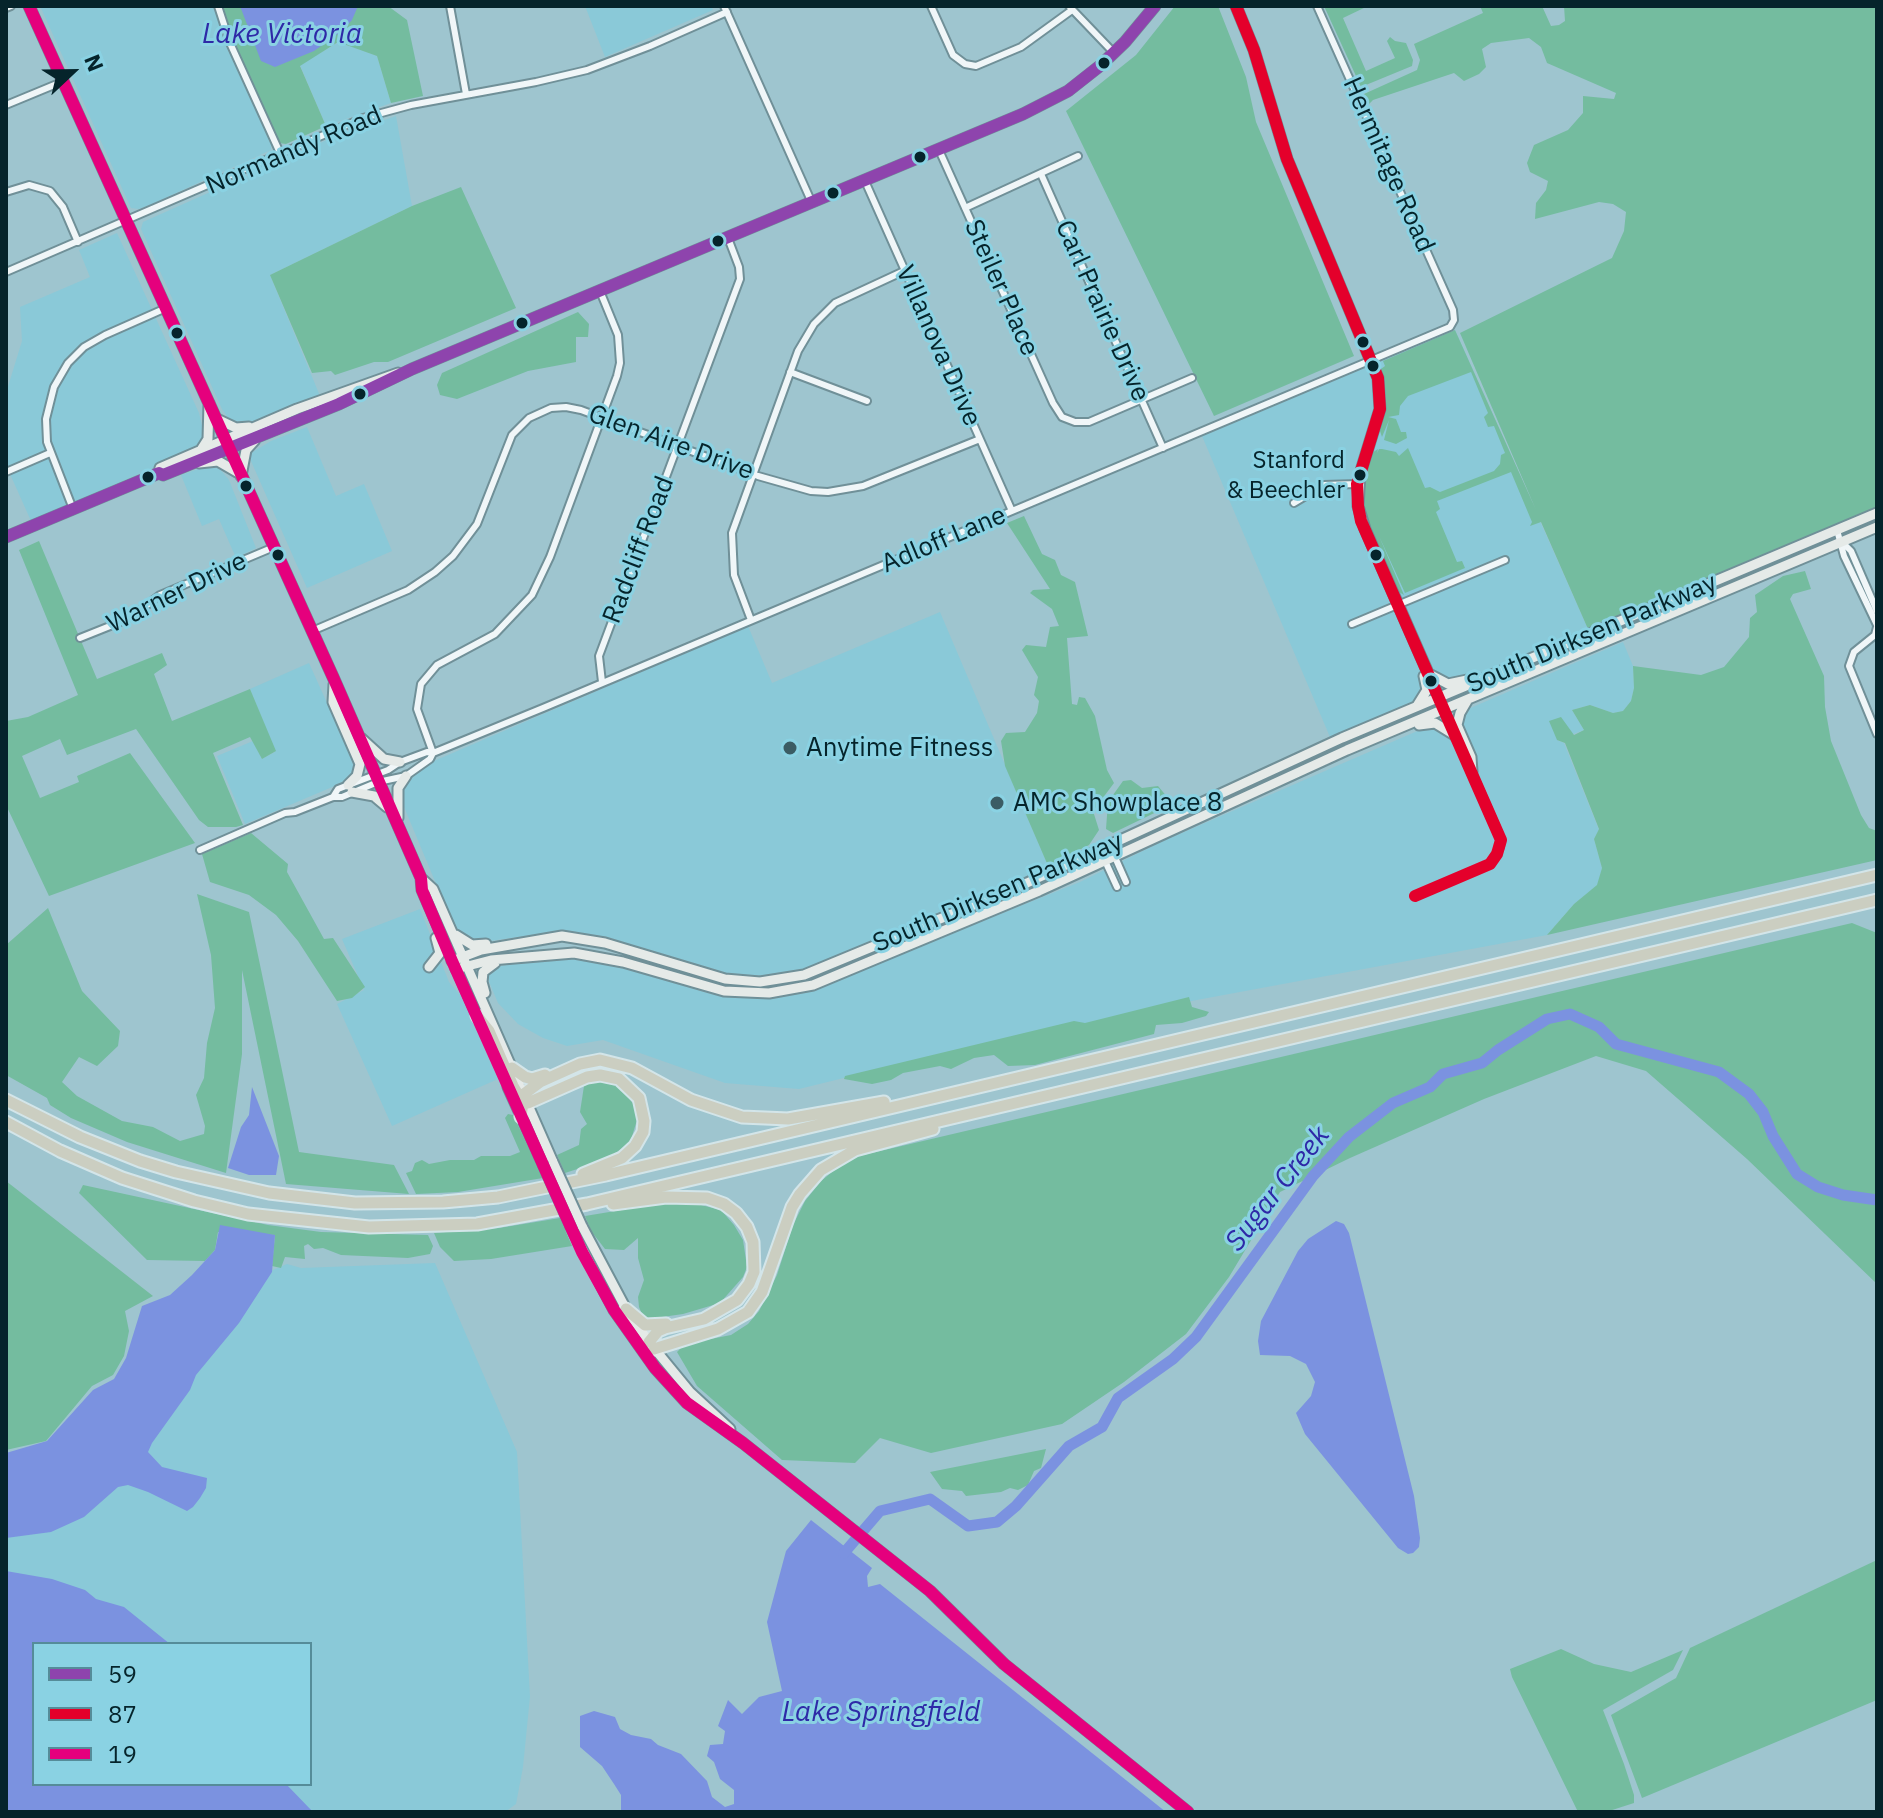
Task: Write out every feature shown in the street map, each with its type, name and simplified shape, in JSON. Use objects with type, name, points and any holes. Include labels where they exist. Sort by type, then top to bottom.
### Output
[{"type":"highway","points":[[6,1100],[107,1148],[176,1172],[236,1187],[342,1202],[463,1201],[570,1183],[1877,875]]},
{"type":"highway","points":[[6,1122],[60,1151],[122,1178],[248,1214],[300,1222],[380,1227],[477,1224],[587,1204],[1877,900]]},
{"type":"highway","points":[[477,1016],[489,1031],[525,1099]]},
{"type":"highway","points":[[512,1068],[532,1079],[594,1057],[612,1058],[705,1106],[757,1118],[810,1116],[975,1088]]},
{"type":"highway","points":[[521,1117],[525,1099],[540,1082],[588,1061],[607,1061],[632,1068]]},
{"type":"highway","points":[[463,1201],[482,1194],[575,1176],[601,1167],[627,1154],[643,1132],[644,1116],[639,1098],[630,1087],[613,1077],[587,1077],[525,1099]]},
{"type":"highway","points":[[648,1347],[718,1329],[748,1312],[762,1292],[792,1207],[821,1170],[836,1159],[855,1150],[1022,1101]]},
{"type":"highway","points":[[506,1219],[531,1220],[598,1206],[666,1197],[697,1196],[718,1201],[730,1208],[751,1233],[756,1257],[752,1278],[741,1296],[728,1307],[658,1331],[648,1347]]},
{"type":"highway","points":[[626,1309],[640,1323],[649,1326],[714,1314]]},
{"type":"main road","points":[[29,6],[421,878],[420,899],[440,946],[440,953],[429,967]]},
{"type":"main road","points":[[215,418],[236,428],[244,428],[359,385],[412,369],[939,150],[1052,100],[1089,76],[1114,53],[1155,6]]},
{"type":"main road","points":[[1236,6],[1254,50],[1282,146],[1372,360],[1380,390],[1380,409],[1357,484],[1361,521],[1439,698]]},
{"type":"main road","points":[[159,473],[160,468],[199,452],[259,437],[384,385],[412,369]]},
{"type":"main road","points":[[199,452],[208,439],[209,403]]},
{"type":"main road","points":[[6,537],[159,473],[163,475],[297,409]]},
{"type":"main road","points":[[241,476],[246,450],[259,437]]},
{"type":"main road","points":[[188,464],[216,461],[229,466],[241,476]]},
{"type":"main road","name":"South Dirksen Parkway","points":[[454,965],[481,950],[548,937],[585,938],[742,981],[771,981],[804,975],[1105,848],[1415,708],[1877,513]]},
{"type":"main road","name":"South Dirksen Parkway","points":[[465,961],[500,961],[552,953],[584,954],[724,991],[755,994],[788,991],[835,977],[1110,860],[1378,737],[1877,527]]},
{"type":"main road","points":[[1415,708],[1428,686],[1418,662],[1417,646]]},
{"type":"main road","points":[[1429,674],[1453,684],[1492,670],[1512,667]]},
{"type":"main road","points":[[335,681],[333,702],[360,764],[350,788],[374,796],[391,810]]},
{"type":"main road","points":[[1470,699],[1460,713],[1457,725],[1471,757],[1472,772]]},
{"type":"main road","points":[[1378,737],[1396,735],[1430,722],[1456,736]]},
{"type":"main road","points":[[355,731],[382,758],[400,762]]},
{"type":"main road","points":[[398,826],[398,788],[406,776]]},
{"type":"main road","points":[[421,878],[433,889],[465,961],[608,1300],[690,1392],[743,1443],[930,1591],[1004,1664],[1188,1812]]},
{"type":"main road","points":[[422,890],[521,1117],[548,1163]]},
{"type":"main road","points":[[451,930],[458,938],[472,945],[533,936],[548,937]]},
{"type":"main road","points":[[500,961],[485,969],[482,982],[502,1031],[502,1045]]},
{"type":"main road","points":[[684,967],[704,964]]},
{"type":"main road","points":[[576,1227],[648,1347]]},
{"type":"street","points":[[218,6],[230,43],[280,153]]},
{"type":"street","points":[[450,6],[466,94]]},
{"type":"street","points":[[931,6],[956,58],[970,66],[988,63],[1031,41],[1070,8],[1114,53]]},
{"type":"street","name":"Hermitage Road","points":[[1317,6],[1453,310],[1453,324]]},
{"type":"street","points":[[726,9],[812,203]]},
{"type":"street","name":"Normandy Road","points":[[6,272],[378,113],[536,82],[598,66],[726,9]]},
{"type":"street","points":[[6,105],[64,81]]},
{"type":"street","name":"Steiler Place","points":[[939,150],[1056,409],[1069,421]]},
{"type":"street","points":[[965,208],[1078,156]]},
{"type":"street","name":"Carl Prairie Drive","points":[[1041,174],[1163,448]]},
{"type":"street","name":"Villanova Drive","points":[[865,181],[1012,511]]},
{"type":"street","points":[[6,192],[29,185],[50,191],[63,207],[78,242]]},
{"type":"street","name":"Radcliff Road","points":[[602,682],[599,656],[740,279],[739,267],[728,238]]},
{"type":"street","points":[[751,620],[739,591],[731,548],[735,520],[790,372],[805,338],[824,312],[844,297],[904,271]]},
{"type":"street","points":[[433,753],[417,709],[421,684],[437,665],[495,634],[532,595],[550,557],[602,418],[617,376],[620,346],[600,291]]},
{"type":"street","points":[[73,509],[50,453],[46,419],[51,394],[68,363],[84,347],[166,308]]},
{"type":"street","name":"Adloff Lane","points":[[200,850],[285,813],[333,797],[338,789],[376,778],[400,762],[427,752],[433,753],[1446,330],[1453,324]]},
{"type":"street","points":[[790,372],[867,401]]},
{"type":"street","points":[[1066,430],[1069,421],[1089,422],[1192,378]]},
{"type":"street","name":"Glen Aire Drive","points":[[312,631],[408,590],[453,556],[477,524],[512,435],[529,418],[551,408],[566,407],[602,418],[752,474],[811,491],[863,486],[980,439]]},
{"type":"street","points":[[6,472],[50,453]]},
{"type":"street","points":[[1294,503],[1324,485],[1357,484]]},
{"type":"street","points":[[1837,530],[1844,556],[1877,626],[1875,635],[1854,652],[1849,666],[1877,734]]},
{"type":"street","points":[[1842,542],[1851,551],[1877,611]]},
{"type":"street","name":"Warner Drive","points":[[80,638],[130,618],[160,595],[274,547]]},
{"type":"street","points":[[1352,624],[1505,560]]},
{"type":"street","points":[[1750,567],[1755,578]]},
{"type":"street","points":[[1570,643],[1575,654]]},
{"type":"street","points":[[1415,896],[1490,864],[1501,840],[1439,698]]},
{"type":"street","name":"Adloff Lane","points":[[376,778],[406,776],[430,759],[433,753]]},
{"type":"street","points":[[1105,848],[1117,887]]},
{"type":"street","points":[[1110,860],[1126,882]]},
{"type":"shaded area","points":[[40,6],[214,6],[227,47],[271,150],[152,204],[139,209],[131,208]]},
{"type":"shaded area","points":[[585,6],[711,6],[713,10],[605,57]]},
{"type":"shaded area","points":[[339,42],[377,56],[391,103],[326,126],[300,65]]},
{"type":"shaded area","points":[[396,116],[412,206],[270,275],[320,396],[252,424],[245,426],[231,422],[222,409],[141,229],[143,222],[329,139]]},
{"type":"shaded area","points":[[117,233],[199,413],[204,434],[199,444],[183,455],[31,521],[6,465],[6,393],[22,341],[20,307],[90,277],[79,250]]},
{"type":"shaded area","points":[[1455,330],[1588,629],[1330,737],[1202,436]]},
{"type":"shaded area","points":[[307,427],[336,496],[364,484],[392,551],[307,588],[251,461],[251,453],[271,441]]},
{"type":"shaded area","points":[[207,466],[219,468],[229,480],[256,548],[236,558],[219,519],[202,526],[181,475]]},
{"type":"shaded area","points":[[940,612],[1049,868],[806,970],[765,977],[732,975],[590,935],[540,934],[475,943],[460,935],[454,927],[402,802],[404,784],[434,761],[748,626],[772,683]]},
{"type":"shaded area","points":[[1623,642],[1633,666],[1631,701],[1623,711],[1613,713],[1590,705],[1572,710],[1584,730],[1557,740],[1564,743],[1599,830],[1594,839],[1602,868],[1598,885],[1574,904],[1547,935],[1186,1002],[921,1059],[799,1089],[725,1083],[603,1040],[567,1046],[543,1038],[518,1024],[498,1003],[487,977],[495,967],[572,958],[621,966],[727,997],[773,998],[809,991],[1080,882],[1161,842]]},
{"type":"shaded area","points":[[309,663],[355,765],[354,771],[351,777],[337,785],[245,824],[217,756],[253,741],[262,759],[275,752],[250,689]]},
{"type":"shaded area","points":[[420,909],[449,982],[461,996],[498,1079],[392,1126],[337,1004],[364,990],[342,939]]},
{"type":"shaded area","points":[[435,1263],[517,1452],[530,1697],[516,1804],[505,1812],[305,1812],[280,1786],[312,1786],[312,1642],[149,1642],[6,1590],[6,1528],[261,1275],[287,1264],[301,1268]]},
{"type":"green space","points":[[222,6],[388,6],[407,20],[423,96],[391,103],[377,56],[338,42],[300,66],[326,126],[286,144],[279,143]]},
{"type":"green space","points":[[1175,6],[1218,6],[1246,77],[1256,122],[1354,356],[1214,416],[1066,111],[1136,55]]},
{"type":"green space","points":[[1324,6],[1368,6],[1343,18],[1366,71],[1395,58],[1387,41],[1390,37],[1406,43],[1413,60],[1412,66],[1361,87]]},
{"type":"green space","points":[[1480,6],[1542,6],[1551,26],[1565,21],[1564,6],[1877,6],[1877,507],[1588,629],[1541,522],[1530,526],[1532,522],[1511,472],[1437,501],[1440,509],[1436,512],[1457,562],[1462,561],[1465,568],[1405,593],[1379,536],[1404,595],[1399,592],[1363,506],[1364,476],[1372,453],[1382,449],[1396,452],[1399,456],[1408,448],[1425,488],[1440,492],[1494,471],[1505,453],[1494,426],[1488,427],[1484,417],[1488,413],[1471,372],[1408,396],[1400,406],[1399,415],[1388,417],[1396,419],[1407,438],[1396,444],[1384,440],[1389,420],[1382,437],[1380,431],[1386,400],[1381,369],[1385,366],[1383,361],[1455,330],[1536,510],[1460,333],[1612,258],[1624,231],[1626,212],[1613,204],[1599,202],[1535,219],[1536,203],[1546,190],[1548,181],[1530,172],[1527,163],[1534,145],[1568,130],[1583,113],[1583,96],[1614,99],[1616,93],[1547,63],[1541,47],[1529,38],[1491,43],[1482,49],[1486,67],[1479,74],[1464,81],[1454,73],[1373,100],[1366,107],[1368,115],[1362,103],[1363,96],[1366,99],[1364,94],[1417,70],[1420,60],[1414,44],[1483,13]]},
{"type":"green space","points":[[461,187],[516,308],[388,362],[374,362],[335,375],[331,371],[312,373],[270,275],[412,206]]},
{"type":"green space","points":[[578,312],[589,324],[588,337],[576,337],[576,362],[528,371],[457,399],[440,395],[437,385],[442,373]]},
{"type":"green space","points":[[1024,516],[1042,554],[1055,560],[1061,575],[1075,582],[1088,636],[1067,638],[1072,704],[1077,705],[1079,697],[1085,698],[1095,716],[1107,770],[1114,783],[1093,811],[1099,830],[1089,845],[1049,868],[1005,766],[1001,741],[1006,733],[1025,732],[1037,713],[1039,701],[1034,695],[1038,677],[1022,650],[1026,645],[1046,647],[1050,627],[1059,626],[1052,609],[1030,593],[1050,589],[1007,523]]},
{"type":"green space","points":[[39,541],[97,679],[162,653],[167,665],[154,674],[172,721],[250,689],[276,751],[262,759],[250,737],[213,753],[243,825],[236,827],[208,827],[199,820],[136,729],[67,755],[60,739],[22,756],[40,798],[79,782],[77,776],[130,753],[195,843],[49,896],[6,805],[6,721],[28,717],[78,695],[19,550]]},
{"type":"green space","points":[[1805,571],[1811,589],[1793,594],[1790,599],[1824,676],[1831,741],[1861,815],[1869,828],[1877,831],[1877,860],[1547,935],[1574,904],[1597,885],[1602,868],[1594,839],[1599,829],[1565,743],[1557,740],[1549,721],[1561,717],[1574,735],[1584,730],[1572,710],[1590,705],[1613,713],[1623,711],[1631,701],[1634,688],[1633,666],[1701,675],[1724,667],[1749,637],[1750,618],[1757,612],[1755,595],[1783,576]]},
{"type":"green space","points":[[1131,780],[1142,788],[1158,786],[1173,804],[1113,833],[1106,829],[1108,802],[1123,781]]},
{"type":"green space","points":[[251,833],[288,864],[287,872],[324,939],[333,938],[365,987],[352,998],[337,1001],[298,941],[276,915],[249,895],[210,882],[202,854]]},
{"type":"green space","points":[[197,894],[249,912],[299,1152],[394,1165],[409,1194],[286,1184],[242,970],[242,1054],[226,1173],[127,1142],[71,1118],[50,1105],[47,1098],[6,1075],[6,945],[48,908],[82,991],[120,1031],[118,1046],[97,1066],[79,1057],[62,1082],[77,1096],[122,1121],[153,1127],[180,1141],[204,1134],[205,1126],[196,1095],[204,1078],[207,1043],[215,1008],[211,955]]},
{"type":"green space","points":[[1852,923],[1877,933],[1877,1284],[1747,1159],[1646,1071],[1596,1056],[1484,1099],[1280,1192],[1229,1277],[1186,1334],[1124,1382],[1062,1424],[931,1453],[880,1438],[855,1463],[782,1460],[697,1386],[677,1352],[685,1344],[731,1335],[748,1324],[759,1311],[777,1275],[793,1225],[805,1201],[821,1181],[843,1163],[859,1156]]},
{"type":"green space","points":[[1189,997],[1192,1007],[1209,1012],[1206,1016],[1182,1023],[1156,1025],[1154,1034],[1035,1065],[1008,1066],[994,1055],[974,1058],[951,1069],[940,1066],[903,1073],[891,1080],[872,1084],[844,1079],[845,1076],[1074,1021],[1085,1023]]},
{"type":"green space","points":[[597,1081],[621,1087],[634,1105],[637,1120],[630,1143],[605,1160],[565,1173],[557,1155],[579,1145],[581,1129],[587,1124],[580,1112],[584,1086]]},
{"type":"green space","points":[[508,1114],[513,1115],[543,1178],[458,1192],[416,1194],[406,1173],[422,1160],[429,1164],[474,1160],[481,1156],[510,1156],[520,1152],[505,1118]]},
{"type":"green space","points":[[6,1181],[153,1296],[125,1311],[129,1331],[124,1356],[113,1375],[92,1386],[46,1441],[6,1450]]},
{"type":"green space","points":[[83,1185],[268,1225],[321,1232],[428,1235],[433,1246],[430,1254],[408,1258],[341,1255],[323,1248],[314,1249],[308,1244],[304,1246],[305,1259],[285,1257],[281,1268],[272,1266],[275,1235],[218,1232],[215,1250],[205,1261],[147,1260],[79,1193]]},
{"type":"green space","points":[[670,1202],[721,1210],[743,1240],[747,1267],[743,1277],[720,1303],[683,1314],[648,1319],[639,1307],[638,1297],[644,1280],[638,1258],[638,1238],[624,1250],[605,1249],[591,1231],[585,1216]]},
{"type":"green space","points":[[560,1218],[572,1246],[491,1259],[454,1261],[440,1247],[434,1233],[499,1228]]},
{"type":"green space","points":[[1046,1449],[1041,1468],[1034,1471],[1028,1485],[1018,1490],[1010,1488],[966,1496],[962,1491],[942,1489],[930,1472]]},
{"type":"green space","points":[[1877,1560],[1877,1700],[1642,1798],[1611,1715],[1676,1678],[1690,1648]]},
{"type":"green space","points":[[1561,1649],[1594,1664],[1631,1672],[1683,1650],[1673,1670],[1603,1710],[1624,1764],[1634,1803],[1606,1812],[1578,1812],[1512,1677],[1510,1669]]},
{"type":"water","name":"Lake Victoria","points":[[240,6],[358,6],[352,20],[342,31],[314,51],[275,67],[261,61]]},
{"type":"water","points":[[252,1087],[279,1156],[276,1175],[249,1175],[228,1168],[241,1127],[249,1115]]},
{"type":"water","points":[[1336,1221],[1344,1224],[1349,1233],[1414,1496],[1420,1538],[1419,1547],[1413,1553],[1408,1554],[1398,1548],[1305,1434],[1296,1413],[1311,1396],[1315,1382],[1306,1364],[1290,1356],[1260,1355],[1258,1341],[1261,1321],[1298,1251],[1308,1239]]},
{"type":"water","points":[[220,1225],[275,1235],[272,1272],[239,1323],[196,1375],[190,1390],[148,1452],[162,1467],[207,1478],[200,1498],[187,1511],[128,1485],[118,1487],[84,1517],[51,1532],[6,1538],[6,1453],[47,1441],[93,1390],[114,1379],[126,1358],[142,1306],[170,1295],[192,1275],[215,1250]]},
{"type":"water","name":"Lake Springfield","points":[[811,1520],[872,1568],[867,1576],[868,1587],[880,1584],[1166,1812],[621,1812],[621,1795],[602,1766],[580,1747],[580,1716],[594,1711],[615,1717],[620,1729],[631,1735],[651,1739],[681,1754],[707,1781],[712,1797],[725,1807],[734,1804],[734,1790],[720,1779],[714,1762],[707,1756],[710,1745],[723,1744],[725,1731],[718,1726],[728,1700],[742,1714],[759,1697],[782,1691],[767,1622],[786,1551]]},
{"type":"water","points":[[6,1571],[52,1579],[85,1590],[96,1599],[124,1607],[168,1642],[32,1642],[32,1786],[288,1786],[313,1812],[6,1812]]},
{"type":"waterway","name":"Sugar Creek","points":[[844,1553],[880,1511],[930,1499],[968,1526],[997,1522],[1016,1506],[1069,1446],[1102,1427],[1118,1398],[1173,1359],[1196,1337],[1313,1176],[1349,1137],[1393,1103],[1430,1087],[1443,1074],[1482,1063],[1547,1019],[1570,1014],[1599,1027],[1616,1044],[1719,1072],[1749,1094],[1763,1112],[1773,1136],[1797,1174],[1818,1187],[1843,1195],[1877,1200]]},
{"type":"transit line","name":"19","points":[[29,6],[333,677],[421,878],[422,890],[452,961],[582,1252],[614,1310],[655,1368],[687,1403],[743,1443],[930,1591],[1004,1664],[1188,1812]]},
{"type":"transit line","name":"59","points":[[6,537],[159,473],[163,475],[339,404],[412,369],[1023,114],[1068,91],[1101,65],[1155,6]]},
{"type":"transit line","name":"87","points":[[1236,6],[1254,50],[1287,159],[1378,378],[1380,409],[1357,484],[1361,521],[1501,840],[1490,864],[1415,896]]},
{"type":"place","name":"Stanford & Beechler","points":[[1360,475]]},
{"type":"place","name":"Anytime Fitness","points":[[790,748]]},
{"type":"place","name":"AMC Showplace 8","points":[[997,803]]}]
